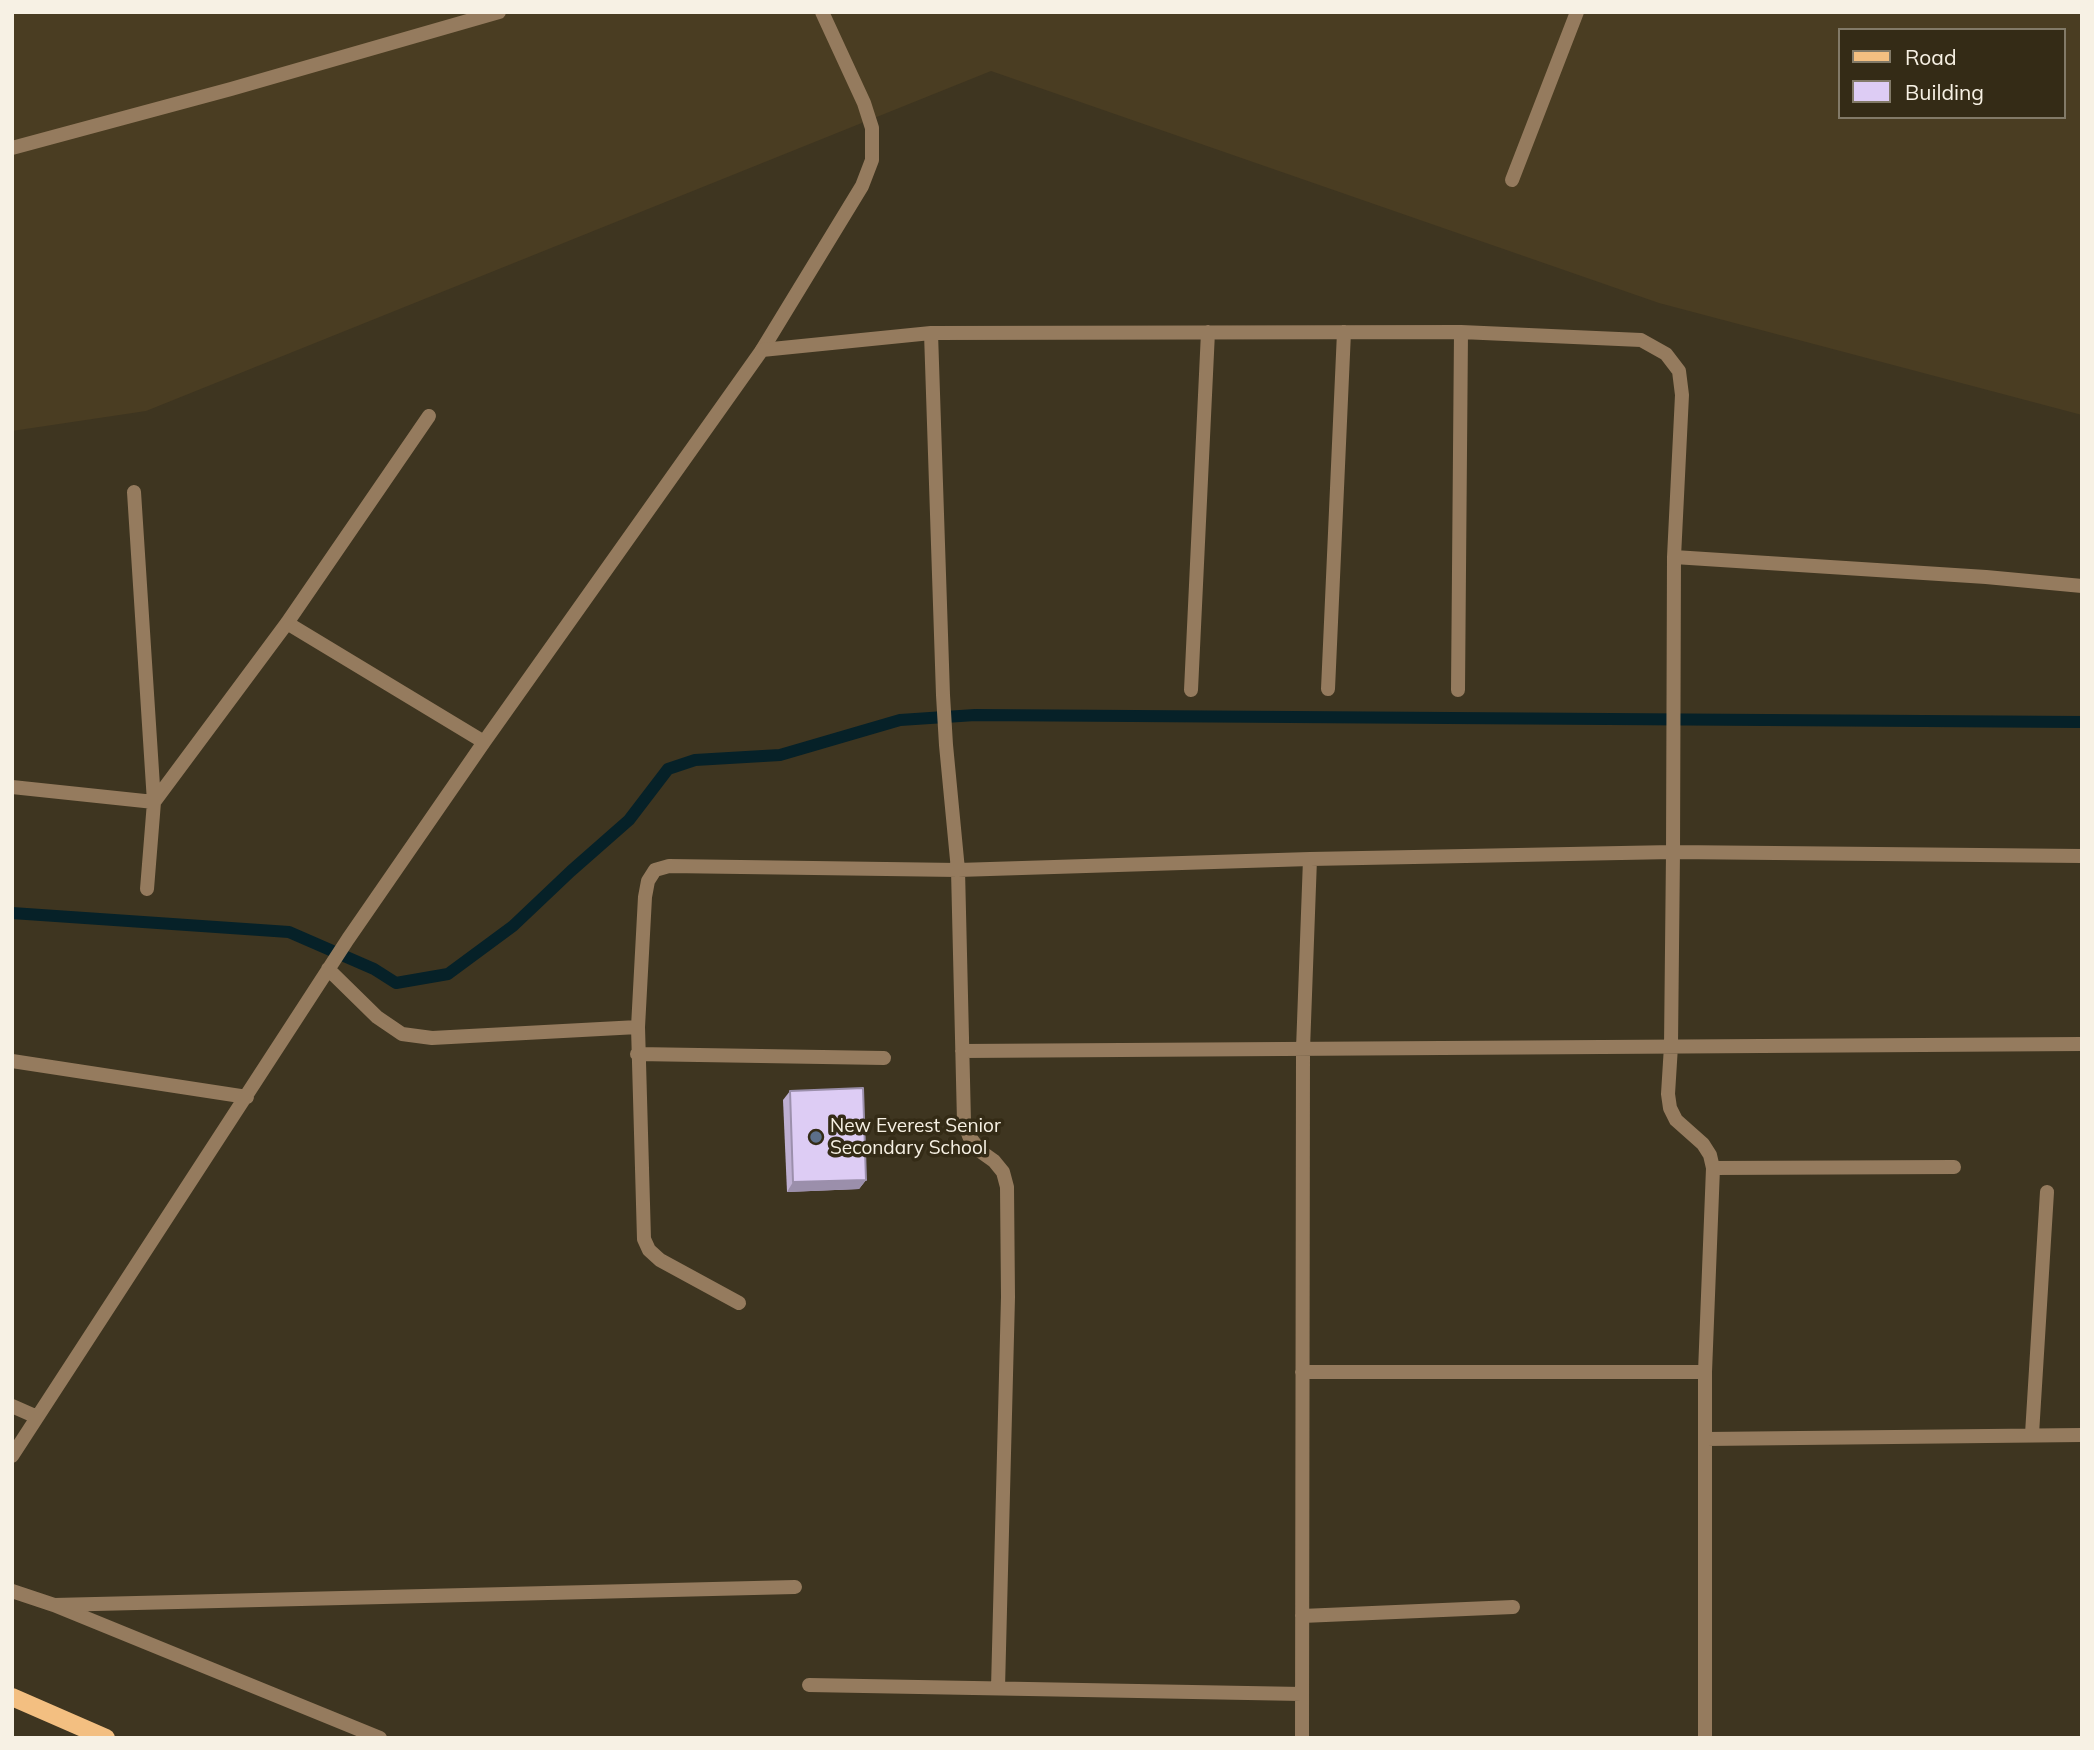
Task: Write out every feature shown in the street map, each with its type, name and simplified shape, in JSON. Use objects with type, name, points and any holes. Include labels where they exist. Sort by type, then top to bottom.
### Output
[{"type":"main road","points":[[12,1697],[106,1738]]},
{"type":"street","points":[[12,148],[499,12]]},
{"type":"street","points":[[12,1456],[348,939],[762,350],[862,186],[872,160],[872,128],[864,103],[822,12]]},
{"type":"street","points":[[1512,180],[1577,12]]},
{"type":"street","points":[[1191,690],[1208,332]]},
{"type":"street","points":[[1328,689],[1344,332]]},
{"type":"street","points":[[762,350],[932,333],[1461,332],[1641,340],[1666,354],[1679,371],[1682,395],[1674,557],[1671,1046],[1668,1094],[1670,1108],[1676,1120],[1703,1144],[1710,1155],[1713,1168],[1705,1372],[1704,1738]]},
{"type":"street","points":[[1458,690],[1461,332]]},
{"type":"street","points":[[932,333],[943,695],[958,870],[964,1122],[969,1136],[980,1151],[1003,1172],[1007,1187],[1008,1297],[998,1688]]},
{"type":"street","points":[[154,802],[287,623],[429,416]]},
{"type":"street","points":[[134,492],[154,802],[147,889]]},
{"type":"street","points":[[1674,557],[1986,577],[2082,586]]},
{"type":"street","points":[[287,623],[484,742]]},
{"type":"street","points":[[12,787],[154,802]]},
{"type":"street","points":[[739,1303],[660,1260],[649,1250],[643,1239],[638,1027],[645,897],[648,881],[655,870],[669,866],[958,870],[1310,859],[1673,852],[2082,856]]},
{"type":"street","points":[[1302,1738],[1303,1049],[1310,859]]},
{"type":"street","points":[[330,966],[377,1017],[402,1034],[432,1038],[638,1027]]},
{"type":"street","points":[[962,1051],[2082,1044]]},
{"type":"street","points":[[638,1054],[884,1058]]},
{"type":"street","points":[[12,1061],[247,1097]]},
{"type":"street","points":[[1713,1168],[1954,1167]]},
{"type":"street","points":[[2032,1434],[2047,1192]]},
{"type":"street","points":[[1303,1372],[1705,1372]]},
{"type":"street","points":[[12,1406],[37,1416]]},
{"type":"street","points":[[1706,1439],[2082,1435]]},
{"type":"street","points":[[54,1605],[795,1587]]},
{"type":"street","points":[[12,1591],[54,1605],[380,1738]]},
{"type":"street","points":[[1302,1616],[1513,1607]]},
{"type":"street","points":[[809,1685],[1302,1694]]},
{"type":"shaded area","points":[[12,12],[2082,12],[2082,415],[1659,303],[991,71],[146,411],[12,431]]},
{"type":"building","points":[[863,1088],[866,1180],[793,1182],[790,1091]]},
{"type":"waterway","points":[[12,913],[289,932],[374,969],[396,983],[448,974],[513,926],[629,820],[668,769],[695,760],[780,755],[900,720],[975,715],[2082,722]]},
{"type":"place","name":"New Everest Senior Secondary School","points":[[816,1137]]}]
